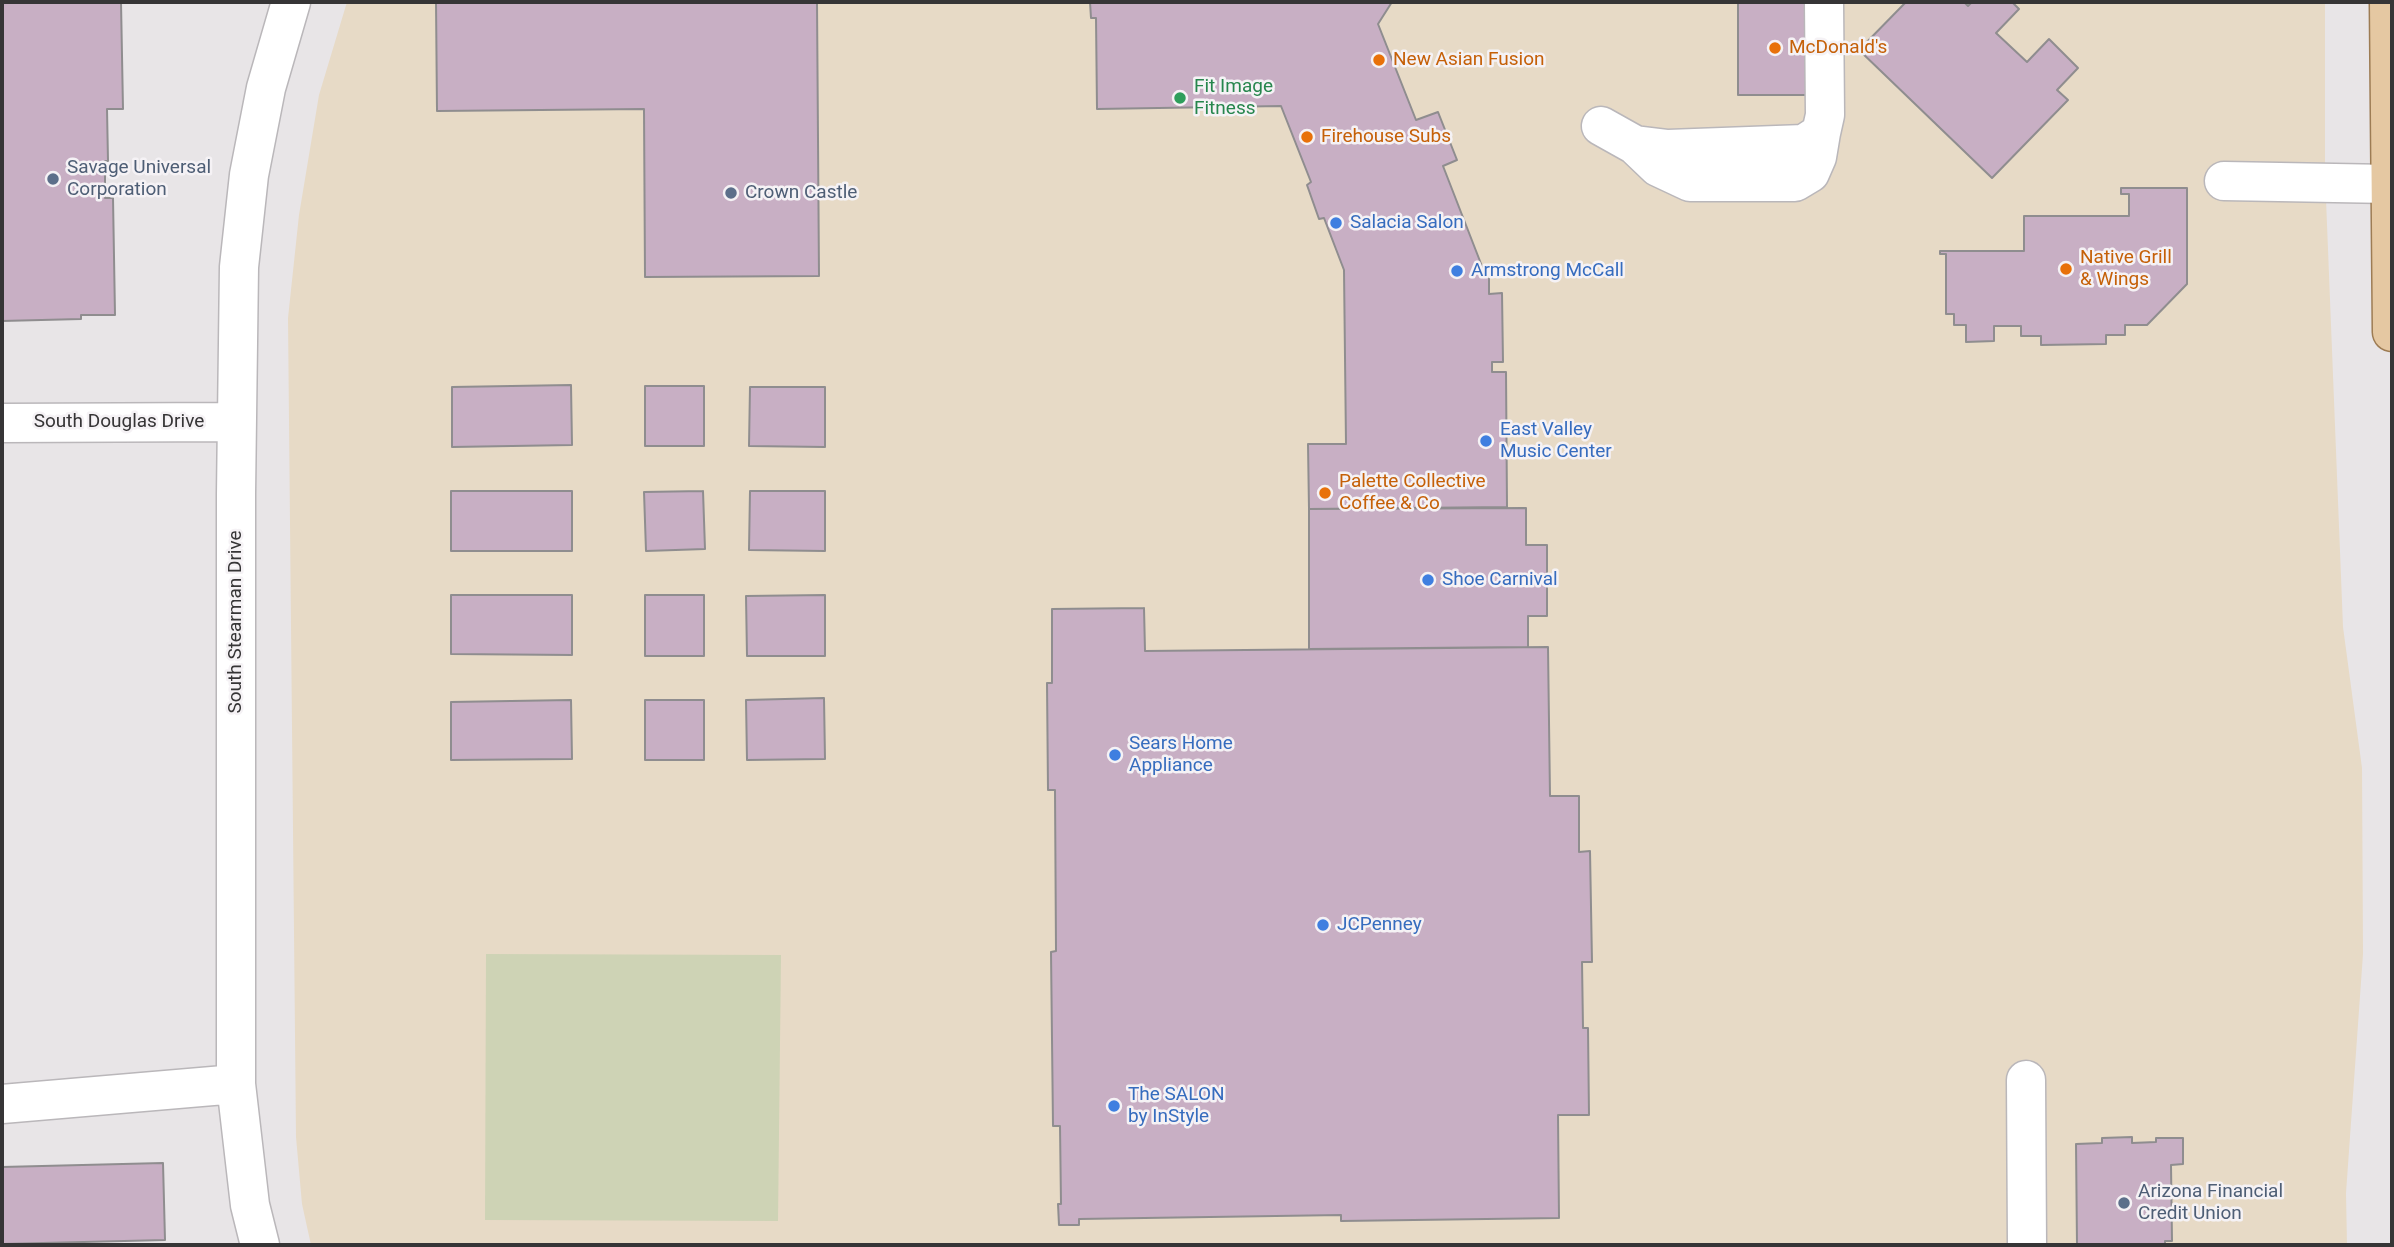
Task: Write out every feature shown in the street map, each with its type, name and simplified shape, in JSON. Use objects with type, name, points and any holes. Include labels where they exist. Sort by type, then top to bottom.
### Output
[{"type":"main road","points":[[2389,2],[2392,332]]},
{"type":"street","name":"South Stearman Drive","points":[[260,1245],[250,1205],[236,1084],[236,422],[239,267],[249,176],[266,88],[291,2]]},
{"type":"street","points":[[1601,126],[1634,145],[1668,149],[1804,144],[1821,133],[1825,115],[1824,2]]},
{"type":"street","points":[[2224,181],[2390,184]]},
{"type":"street","name":"South Douglas Drive","points":[[2,423],[236,422]]},
{"type":"street","points":[[2026,1080],[2027,1245]]},
{"type":"street","points":[[2,1104],[236,1084]]},
{"type":"shaded area","points":[[347,2],[2325,2],[2325,174],[2343,627],[2362,768],[2363,954],[2346,1193],[2347,1245],[311,1245],[302,1204],[296,1137],[288,318],[299,215],[319,95]]},
{"type":"green space","points":[[486,954],[781,955],[778,1221],[485,1220]]},
{"type":"building","name":"Savage Universal Corporation","points":[[2,2],[121,2],[123,109],[107,109],[108,161],[105,161],[105,198],[113,198],[115,315],[81,315],[81,319],[2,321]]},
{"type":"building","name":"Crown Castle","points":[[436,2],[817,2],[819,276],[645,277],[644,109],[437,111]]},
{"type":"building","points":[[1090,2],[1392,2],[1378,24],[1416,120],[1438,112],[1457,160],[1443,166],[1485,274],[1489,272],[1489,294],[1502,293],[1503,362],[1492,362],[1492,372],[1506,372],[1507,507],[1309,509],[1308,444],[1346,444],[1344,270],[1324,218],[1319,219],[1307,185],[1311,182],[1281,106],[1097,109],[1096,18],[1091,18]]},
{"type":"building","name":"McDonald's","points":[[1738,2],[1812,2],[1813,95],[1738,95]]},
{"type":"building","points":[[1906,2],[1964,2],[1968,6],[1972,2],[2012,2],[2019,9],[1996,33],[2027,62],[2049,39],[2078,68],[2057,90],[2068,100],[1992,178],[1859,50]]},
{"type":"building","name":"Native Grill & Wings","points":[[2121,188],[2187,188],[2187,284],[2147,325],[2125,325],[2125,335],[2106,335],[2106,344],[2041,345],[2041,336],[2021,336],[2021,326],[1994,326],[1994,341],[1966,342],[1966,325],[1954,325],[1954,314],[1946,314],[1946,254],[1940,254],[1940,251],[2024,251],[2024,216],[2129,216],[2129,194],[2121,194]]},
{"type":"building","points":[[571,385],[572,445],[452,447],[452,387]]},
{"type":"building","points":[[645,386],[704,386],[704,446],[645,446]]},
{"type":"building","points":[[750,387],[825,387],[825,447],[749,446]]},
{"type":"building","points":[[451,491],[572,491],[572,551],[451,551]]},
{"type":"building","points":[[703,491],[705,549],[646,551],[644,492]]},
{"type":"building","points":[[750,491],[825,491],[825,551],[749,550]]},
{"type":"building","name":"Shoe Carnival","points":[[1526,508],[1526,545],[1547,545],[1547,616],[1528,616],[1528,647],[1309,649],[1309,509]]},
{"type":"building","points":[[451,595],[572,595],[572,655],[451,654]]},
{"type":"building","points":[[645,595],[704,595],[704,656],[645,656]]},
{"type":"building","points":[[825,595],[825,656],[747,656],[746,596]]},
{"type":"building","points":[[1144,608],[1145,651],[1548,647],[1550,796],[1579,796],[1579,852],[1590,851],[1592,962],[1582,962],[1583,1028],[1588,1028],[1589,1115],[1558,1115],[1559,1218],[1341,1221],[1341,1215],[1079,1219],[1079,1225],[1059,1225],[1060,1126],[1053,1126],[1051,952],[1056,951],[1055,790],[1048,790],[1047,683],[1052,683],[1052,609]]},
{"type":"building","points":[[824,698],[825,759],[747,760],[746,700]]},
{"type":"building","points":[[571,700],[572,759],[451,760],[451,702]]},
{"type":"building","points":[[645,700],[704,700],[704,760],[645,760]]},
{"type":"building","name":"Arizona Financial Credit Union","points":[[2132,1137],[2132,1143],[2156,1142],[2156,1138],[2183,1138],[2183,1164],[2171,1165],[2172,1241],[2165,1241],[2165,1245],[2077,1245],[2076,1144],[2102,1143],[2102,1138]]},
{"type":"building","points":[[163,1163],[165,1240],[2,1244],[2,1167]]},
{"type":"place","name":"McDonald's","points":[[1775,48]]},
{"type":"place","name":"New Asian Fusion","points":[[1379,60]]},
{"type":"place","name":"Fit Image Fitness","points":[[1180,98]]},
{"type":"place","name":"Firehouse Subs","points":[[1307,137]]},
{"type":"place","name":"Savage Universal Corporation","points":[[53,179]]},
{"type":"place","name":"Crown Castle","points":[[731,193]]},
{"type":"place","name":"Salacia Salon","points":[[1336,223]]},
{"type":"place","name":"Native Grill & Wings","points":[[2066,269]]},
{"type":"place","name":"Armstrong McCall","points":[[1457,271]]},
{"type":"place","name":"East Valley Music Center","points":[[1486,441]]},
{"type":"place","name":"Palette Collective Coffee & Co","points":[[1325,493]]},
{"type":"place","name":"Shoe Carnival","points":[[1428,580]]},
{"type":"place","name":"Sears Home Appliance","points":[[1115,755]]},
{"type":"place","name":"JCPenney","points":[[1323,925]]},
{"type":"place","name":"The SALON by InStyle","points":[[1114,1106]]},
{"type":"place","name":"Arizona Financial Credit Union","points":[[2124,1203]]}]
